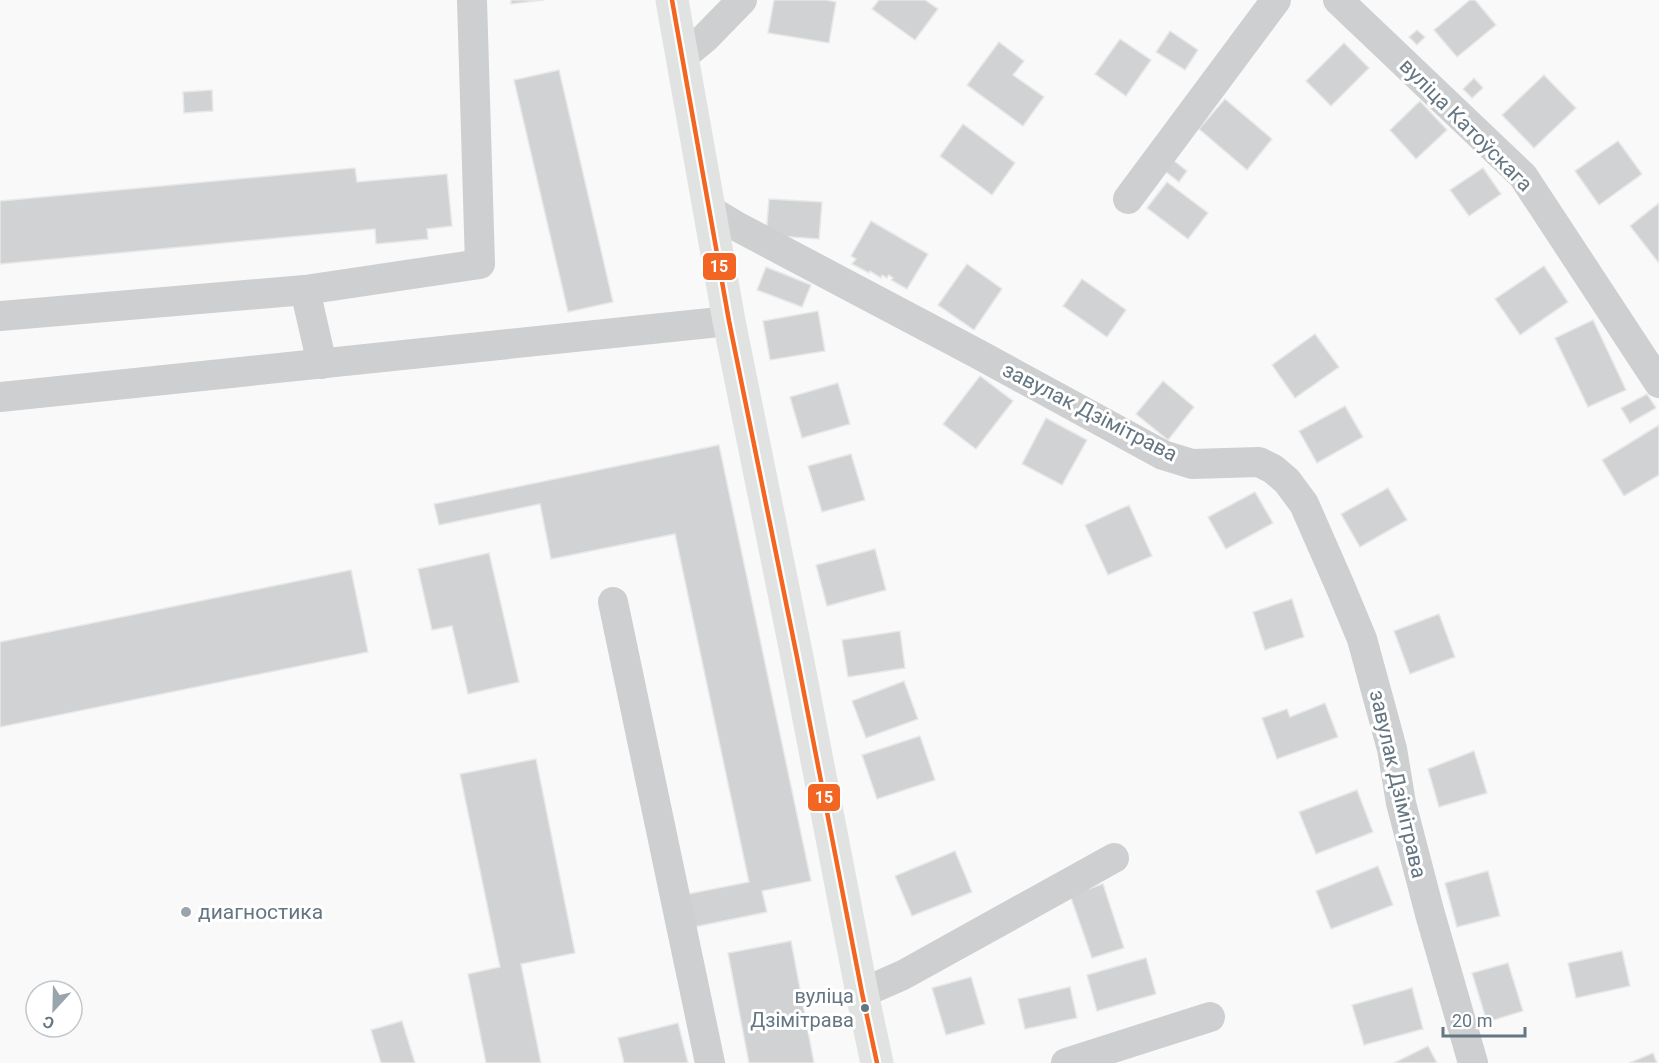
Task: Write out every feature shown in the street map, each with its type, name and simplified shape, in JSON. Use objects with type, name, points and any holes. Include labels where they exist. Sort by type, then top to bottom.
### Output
[{"type":"main road","points":[[672,0],[729,321],[877,1063]]},
{"type":"street","points":[[0,316],[305,290],[480,264],[472,0]]},
{"type":"street","points":[[682,57],[705,38],[742,0]]},
{"type":"street","points":[[1128,199],[1276,0]]},
{"type":"street","name":"вуліца Катоўскага","points":[[1338,0],[1523,176],[1659,383]]},
{"type":"street","name":"завулак Дзімітрава","points":[[708,209],[1163,455],[1192,464],[1259,462],[1273,469],[1287,481],[1304,504],[1362,639],[1392,749],[1401,803],[1430,915],[1473,1063]]},
{"type":"street","points":[[305,290],[322,364]]},
{"type":"street","points":[[0,397],[729,321]]},
{"type":"street","points":[[613,602],[710,1063]]},
{"type":"street","points":[[862,993],[903,975],[1114,858]]},
{"type":"street","points":[[1066,1063],[1210,1017]]},
{"type":"building","points":[[511,0],[544,0],[511,4]]},
{"type":"building","points":[[774,0],[836,2],[829,43],[768,33]]},
{"type":"building","points":[[879,0],[925,0],[938,9],[915,40],[872,9]]},
{"type":"building","points":[[1470,0],[1475,0],[1496,25],[1457,57],[1434,30]]},
{"type":"building","points":[[1417,30],[1425,37],[1417,45],[1409,37]]},
{"type":"building","points":[[1170,31],[1198,50],[1185,70],[1156,52]]},
{"type":"building","points":[[1120,39],[1151,60],[1126,96],[1095,74]]},
{"type":"building","points":[[999,42],[1024,61],[1013,75],[1044,97],[1023,126],[967,85]]},
{"type":"building","points":[[1344,43],[1369,68],[1331,106],[1306,81]]},
{"type":"building","points":[[559,70],[613,302],[568,312],[514,80]]},
{"type":"building","points":[[1544,75],[1576,108],[1534,148],[1502,115]]},
{"type":"building","points":[[1474,78],[1483,88],[1472,98],[1463,89]]},
{"type":"building","points":[[212,90],[213,111],[184,113],[183,92]]},
{"type":"building","points":[[1225,99],[1272,139],[1247,170],[1199,129]]},
{"type":"building","points":[[1420,101],[1447,130],[1416,159],[1390,130]]},
{"type":"building","points":[[963,124],[1015,163],[992,195],[940,156]]},
{"type":"building","points":[[1618,141],[1642,174],[1599,205],[1575,171]]},
{"type":"building","points":[[1169,157],[1187,171],[1179,182],[1161,168]]},
{"type":"building","points":[[355,168],[357,182],[447,174],[452,226],[427,229],[428,239],[376,244],[375,229],[0,264],[0,201]]},
{"type":"building","points":[[1483,168],[1501,194],[1469,216],[1450,190]]},
{"type":"building","points":[[1167,182],[1208,213],[1188,239],[1147,208]]},
{"type":"building","points":[[769,199],[822,202],[819,239],[766,235]]},
{"type":"building","points":[[1659,203],[1659,261],[1658,262],[1630,226]]},
{"type":"building","points":[[871,221],[928,254],[907,289],[891,280],[893,278],[889,275],[887,278],[882,275],[881,278],[852,264],[856,259],[851,256]]},
{"type":"building","points":[[967,264],[1002,289],[974,330],[938,305]]},
{"type":"building","points":[[1544,266],[1568,302],[1520,335],[1495,299]]},
{"type":"building","points":[[766,267],[811,285],[802,307],[757,290]]},
{"type":"building","points":[[1082,279],[1126,310],[1107,337],[1063,306]]},
{"type":"building","points":[[818,311],[825,351],[770,360],[763,321]]},
{"type":"building","points":[[1593,320],[1626,390],[1588,407],[1555,338]]},
{"type":"building","points":[[1315,334],[1339,367],[1295,398],[1272,365]]},
{"type":"building","points":[[980,376],[1013,401],[976,449],[943,424]]},
{"type":"building","points":[[1163,381],[1194,407],[1168,440],[1136,414]]},
{"type":"building","points":[[838,383],[850,424],[802,438],[790,397]]},
{"type":"building","points":[[1647,394],[1656,408],[1630,423],[1621,408]]},
{"type":"building","points":[[1345,406],[1363,437],[1317,463],[1299,431]]},
{"type":"building","points":[[1046,418],[1087,440],[1062,485],[1022,464]]},
{"type":"building","points":[[1659,425],[1659,475],[1624,496],[1602,460]]},
{"type":"building","points":[[719,445],[811,881],[762,891],[767,912],[694,927],[688,894],[749,882],[675,534],[551,559],[540,504],[439,525],[434,504]]},
{"type":"building","points":[[851,454],[865,500],[822,512],[808,466]]},
{"type":"building","points":[[1388,488],[1407,520],[1360,547],[1341,514]]},
{"type":"building","points":[[1255,492],[1273,523],[1226,549],[1208,517]]},
{"type":"building","points":[[1129,505],[1152,556],[1108,575],[1085,525]]},
{"type":"building","points":[[875,549],[886,590],[827,606],[816,565]]},
{"type":"building","points":[[489,553],[519,682],[468,694],[452,626],[432,630],[418,569]]},
{"type":"building","points":[[351,570],[368,652],[0,727],[0,642]]},
{"type":"building","points":[[1292,599],[1304,637],[1265,650],[1253,612]]},
{"type":"building","points":[[1439,614],[1455,657],[1410,674],[1394,631]]},
{"type":"building","points":[[900,631],[905,668],[848,677],[842,640]]},
{"type":"building","points":[[904,681],[918,719],[866,738],[852,701]]},
{"type":"building","points":[[1325,703],[1338,737],[1277,759],[1262,718],[1287,709],[1290,717]]},
{"type":"building","points":[[920,736],[935,780],[877,799],[862,755]]},
{"type":"building","points":[[1474,751],[1487,793],[1439,807],[1428,769]]},
{"type":"building","points":[[536,759],[575,953],[521,964],[541,1063],[486,1063],[468,974],[500,967],[460,774]]},
{"type":"building","points":[[1357,790],[1373,832],[1316,854],[1299,812]]},
{"type":"building","points":[[955,851],[972,892],[912,916],[895,876]]},
{"type":"building","points":[[1378,866],[1393,905],[1331,929],[1316,891]]},
{"type":"building","points":[[1488,871],[1500,916],[1457,927],[1445,883]]},
{"type":"building","points":[[1103,884],[1124,948],[1092,958],[1070,895]]},
{"type":"building","points":[[791,941],[814,1063],[749,1063],[728,953]]},
{"type":"building","points":[[1622,951],[1630,986],[1576,998],[1568,963]]},
{"type":"building","points":[[1146,958],[1156,994],[1097,1011],[1087,975]]},
{"type":"building","points":[[1508,963],[1523,1011],[1487,1022],[1472,973]]},
{"type":"building","points":[[971,977],[985,1024],[946,1035],[932,988]]},
{"type":"building","points":[[1070,987],[1077,1018],[1025,1029],[1018,999]]},
{"type":"building","points":[[1412,988],[1423,1029],[1364,1045],[1352,1005]]},
{"type":"building","points":[[402,1021],[415,1063],[381,1063],[371,1030]]},
{"type":"building","points":[[678,1023],[688,1063],[624,1063],[618,1038]]},
{"type":"building","points":[[1428,1046],[1437,1063],[1394,1063]]},
{"type":"building","points":[[1653,1053],[1657,1063],[1629,1063]]},
{"type":"transit line","name":"15","points":[[672,0],[729,321],[877,1063]]},
{"type":"place","name":"диагностика","points":[[186,912]]},
{"type":"place","name":"вуліца Дзімітрава","points":[[865,1008]]}]
